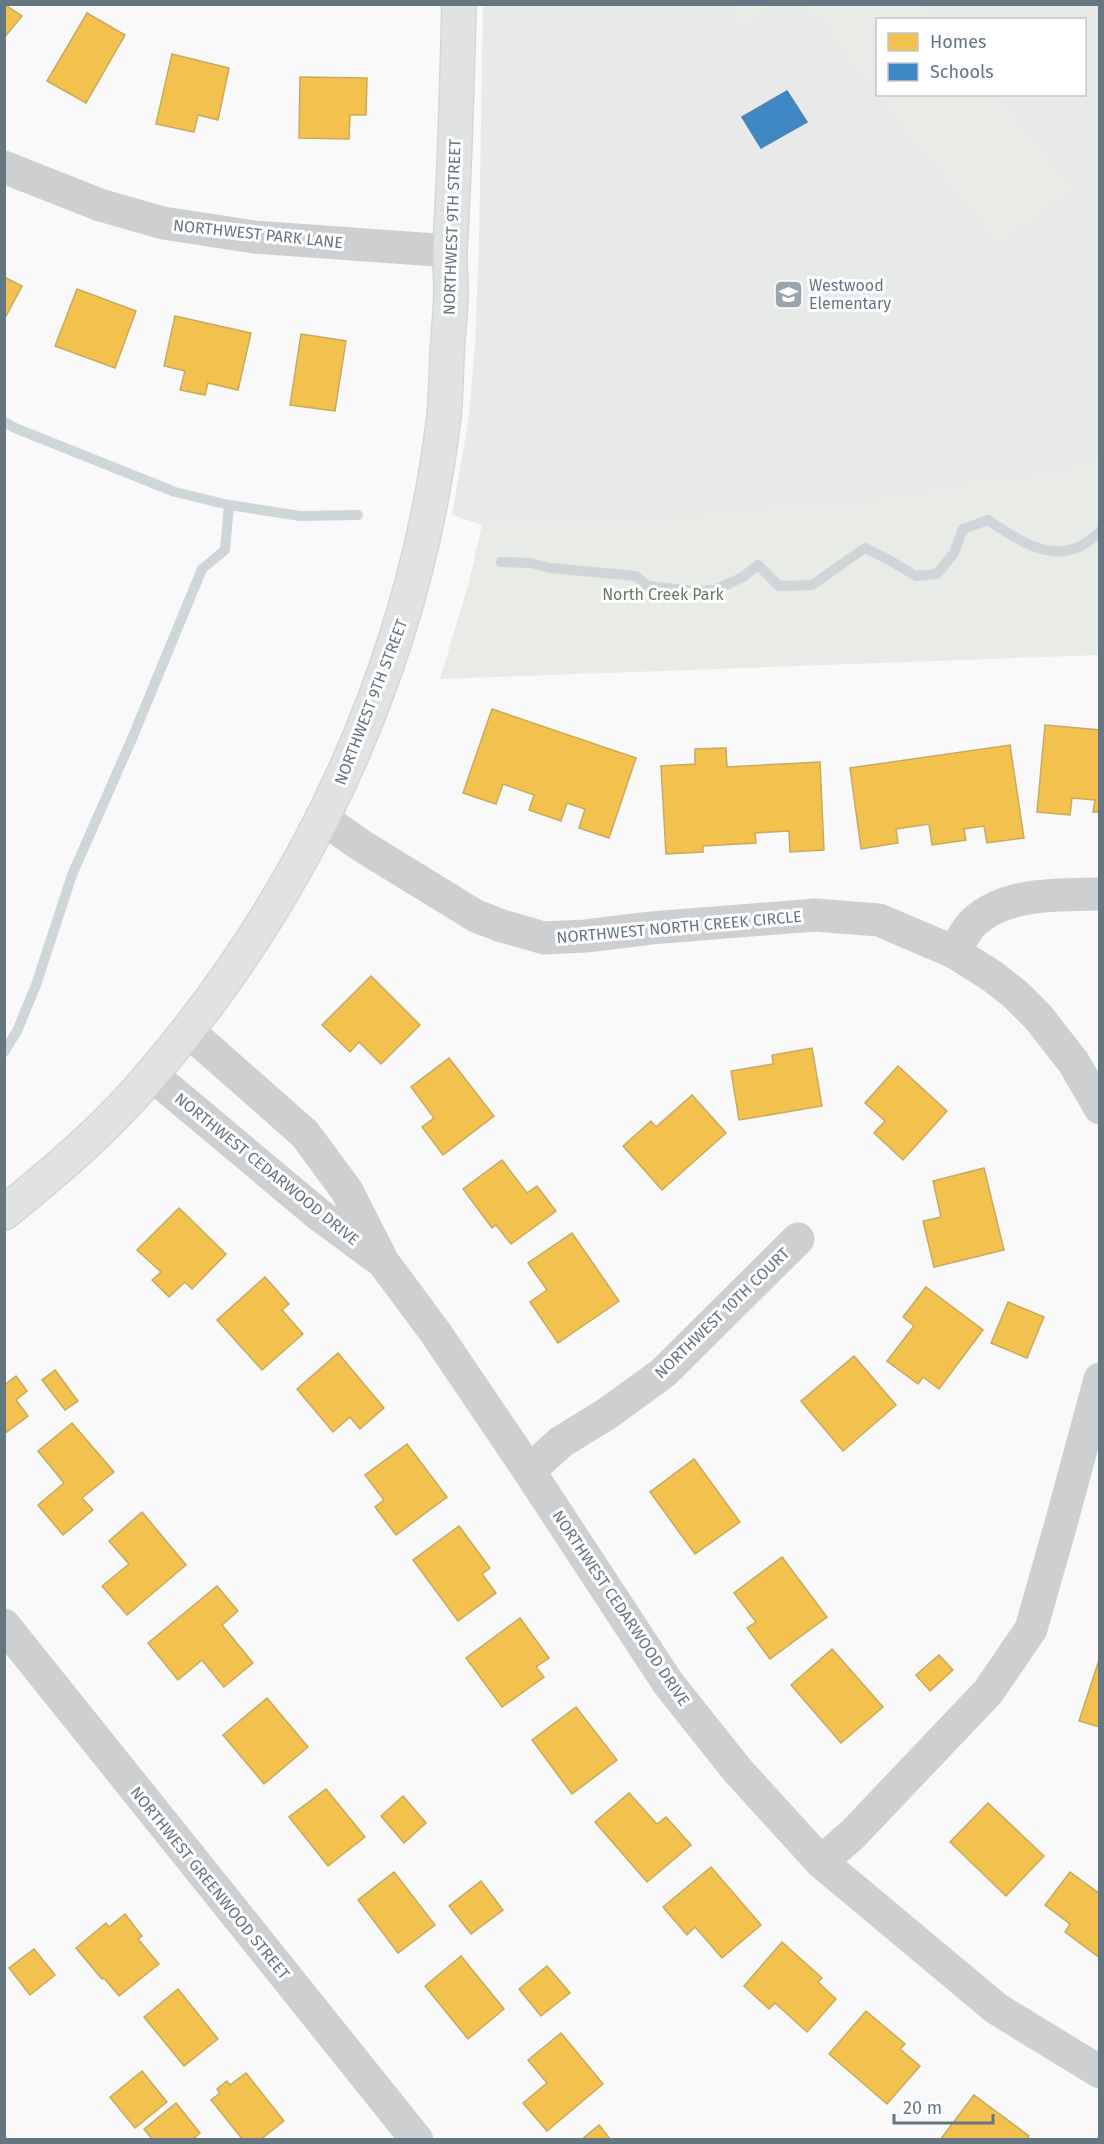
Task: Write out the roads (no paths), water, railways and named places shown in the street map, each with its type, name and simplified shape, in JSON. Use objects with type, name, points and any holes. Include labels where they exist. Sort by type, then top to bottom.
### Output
[{"type":"street","name":"NORTHWEST 9TH STREET","points":[[4,1213],[105,1125],[152,1075],[187,1030],[271,912],[335,795],[374,703],[405,612],[423,537],[444,416],[451,290],[450,251],[459,4]]},
{"type":"street","name":"NORTHWEST PARK LANE","points":[[4,167],[100,205],[163,223],[254,237],[450,251]]},
{"type":"street","name":"NORTHWEST NORTH CREEK CIRCLE","points":[[322,818],[362,846],[476,916],[544,938],[815,915],[879,920],[954,952],[992,976],[1039,1018],[1074,1063],[1100,1108]]},
{"type":"street","points":[[954,952],[973,923],[994,907],[1024,899],[1100,894]]},
{"type":"street","name":"NORTHWEST CEDARWOOD DRIVE","points":[[187,1030],[305,1134],[347,1191],[383,1262],[429,1324],[529,1471],[668,1683],[738,1771],[821,1862],[996,2009],[1100,2072]]},
{"type":"street","name":"NORTHWEST CEDARWOOD DRIVE","points":[[152,1075],[318,1214],[383,1262]]},
{"type":"street","name":"NORTHWEST 10TH COURT","points":[[529,1471],[561,1442],[608,1413],[663,1373],[798,1239]]},
{"type":"street","points":[[821,1862],[853,1834],[987,1692],[1031,1629],[1100,1379]]},
{"type":"street","name":"NORTHWEST GREENWOOD STREET","points":[[4,1625],[417,2139]]},
{"type":"waterway","points":[[4,422],[175,492],[229,505],[300,516],[358,515]]},
{"type":"waterway","points":[[4,1052],[17,1031],[36,985],[72,875],[131,741],[202,569],[225,550],[229,505]]},
{"type":"waterway","points":[[501,562],[530,563],[550,568],[636,576],[648,586],[695,591],[715,590],[743,577],[758,565],[779,586],[812,585],[865,548],[916,576],[937,574],[954,553],[963,529],[988,520],[1010,535],[1035,547],[1048,550],[1073,549],[1086,543],[1100,531]]},
{"type":"place","name":"Westwood Elementary","points":[[788,294]]},
{"type":"park label","name":"North Creek Park","points":[[663,594]]}]
